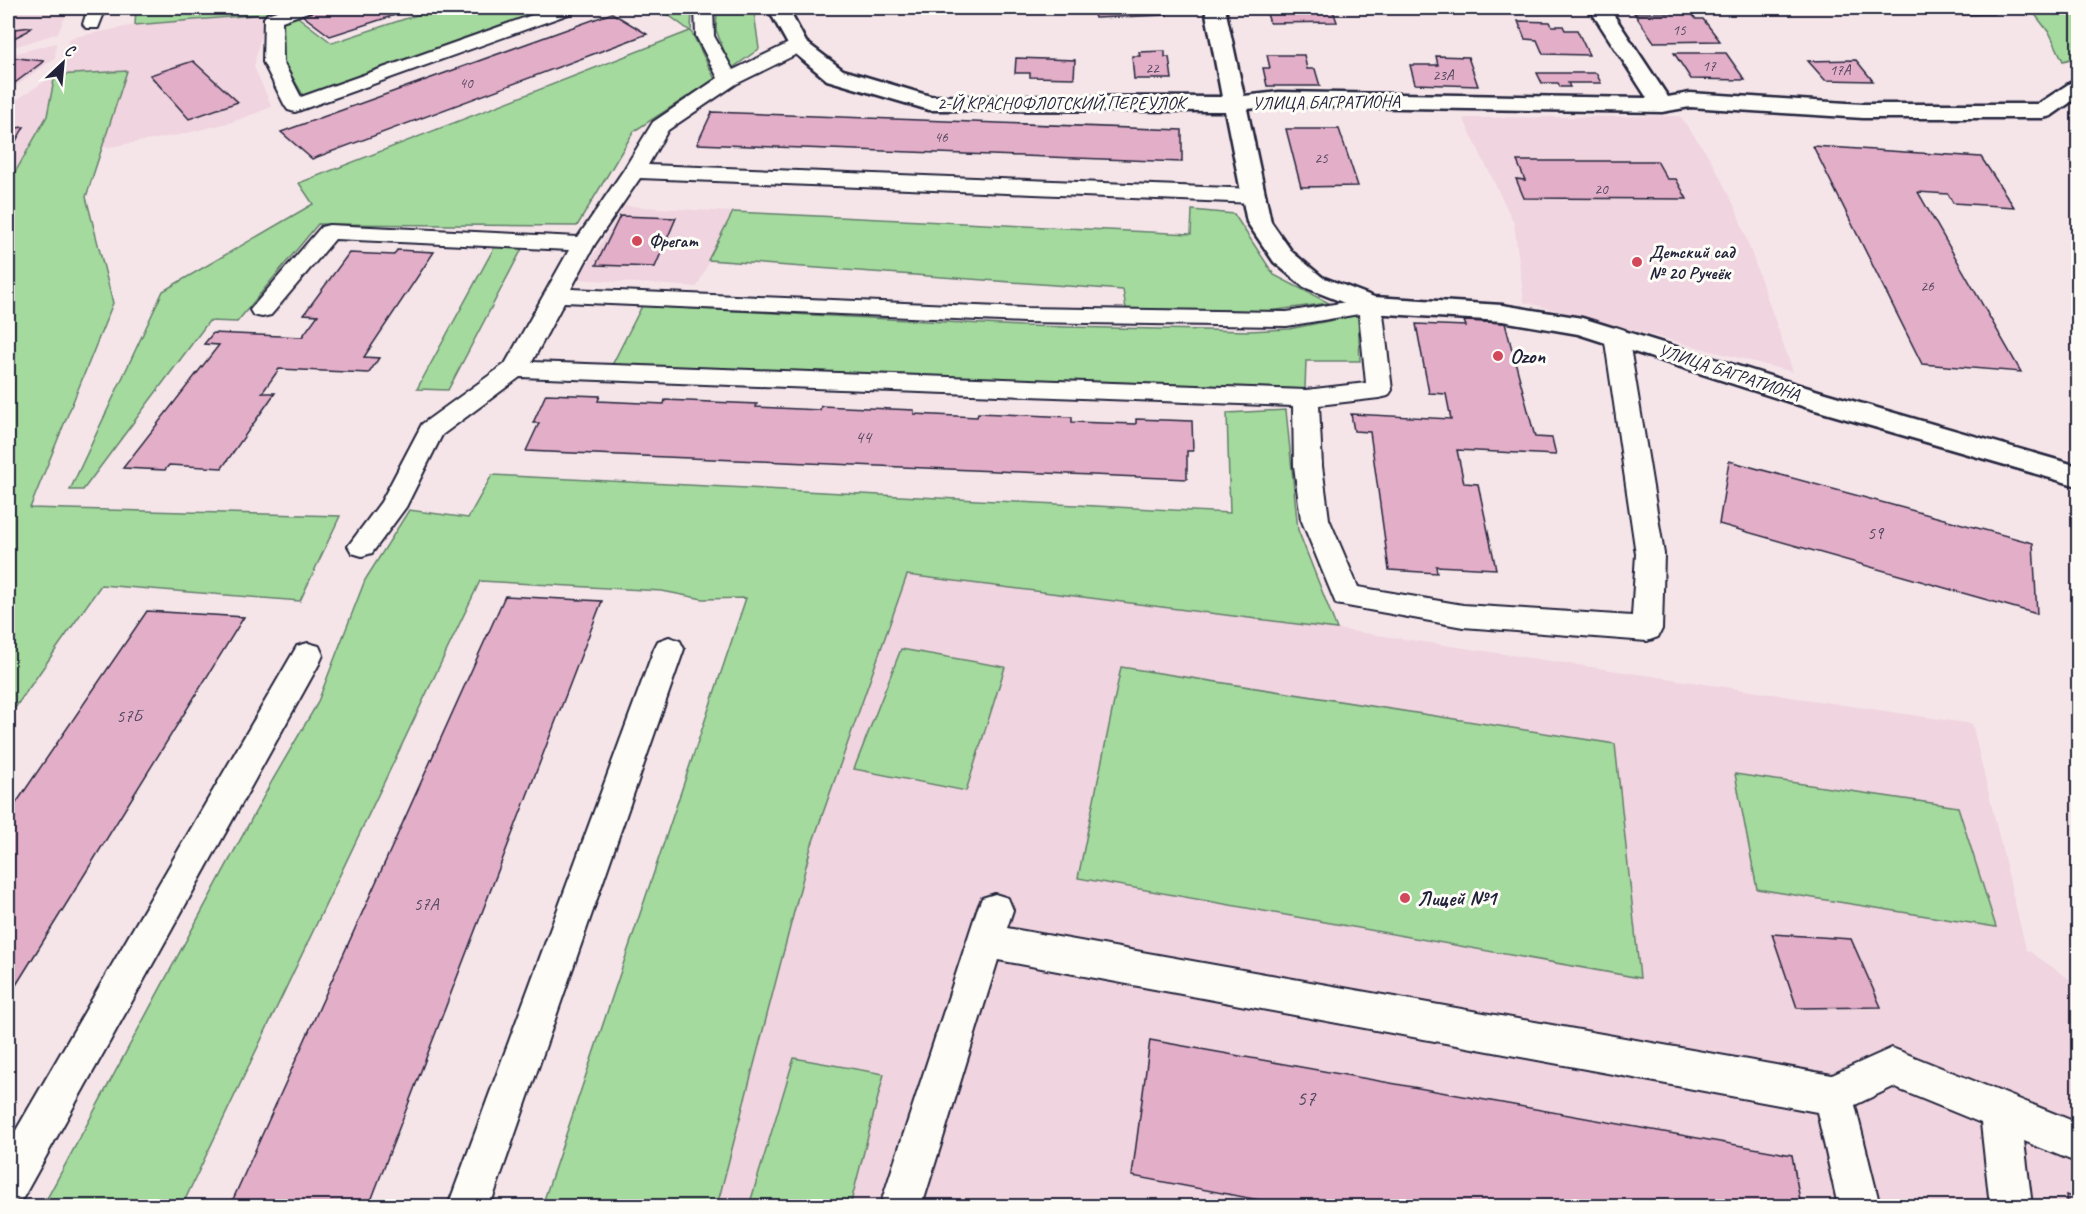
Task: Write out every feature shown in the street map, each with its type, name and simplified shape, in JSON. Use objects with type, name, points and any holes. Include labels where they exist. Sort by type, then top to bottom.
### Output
[{"type":"street","name":"2-Й КРАСНОФЛОТСКИЙ ПЕРЕУЛОК","points":[[782,8],[781,14],[798,46],[835,75],[929,103],[1236,104]]},
{"type":"street","points":[[1215,8],[1236,104]]},
{"type":"street","points":[[1599,8],[1662,105]]},
{"type":"street","name":"УЛИЦА БАГРАТИОНА","points":[[2079,88],[2043,111],[1863,111],[1690,100],[1662,105],[1279,99],[1236,104],[1259,222],[1283,257],[1313,282],[1370,305],[1502,313],[1582,326],[1815,400],[2079,476]]},
{"type":"lane","points":[[302,8],[273,18],[273,62],[295,106],[568,8]]},
{"type":"lane","points":[[704,8],[705,36],[729,80]]},
{"type":"lane","points":[[362,546],[392,507],[431,430],[514,369],[584,244],[634,171],[660,126],[729,80],[798,46]]},
{"type":"lane","points":[[634,171],[1254,196]]},
{"type":"lane","points":[[262,310],[329,232],[584,244]]},
{"type":"lane","points":[[514,369],[1306,398],[1379,390],[1370,305],[1287,319],[1024,315],[556,295]]},
{"type":"lane","points":[[1306,398],[1308,466],[1315,519],[1347,596],[1462,616],[1647,629],[1650,554],[1616,335]]},
{"type":"lane","points":[[469,1206],[669,649]]},
{"type":"lane","points":[[8,1183],[308,655]]},
{"type":"lane","points":[[901,1206],[990,925],[1833,1095],[1892,1067],[2079,1143]]},
{"type":"lane","points":[[1833,1095],[1859,1206]]},
{"type":"lane","points":[[2000,1111],[2011,1206]]},
{"type":"shaded area","points":[[8,8],[69,8],[58,33],[8,49]]},
{"type":"shaded area","points":[[265,14],[254,67],[272,107],[232,122],[179,135],[103,148],[127,71],[55,75],[70,38],[135,25]]},
{"type":"shaded area","points":[[56,43],[55,58],[8,92],[8,55]]},
{"type":"shaded area","points":[[55,75],[47,116],[8,185],[8,105]]},
{"type":"shaded area","name":"Детский сад № 20 Ручеёк","points":[[1680,116],[1710,158],[1736,209],[1793,372],[1524,302],[1514,223],[1463,118]]},
{"type":"shaded area","points":[[625,206],[733,212],[697,287],[578,279]]},
{"type":"shaded area","name":"Лицей №1","points":[[907,575],[1337,629],[1972,724],[2026,949],[2078,985],[2078,1206],[717,1206],[811,847]]},
{"type":"green space","points":[[136,8],[285,8],[265,14],[135,25]]},
{"type":"green space","points":[[438,8],[549,8],[304,97],[282,59],[279,20],[294,14],[332,43]]},
{"type":"green space","points":[[659,8],[692,8],[691,31],[715,79],[634,131],[577,226],[318,224],[237,322],[209,321],[83,490],[70,490],[163,291],[313,204],[299,183],[690,31]]},
{"type":"green space","points":[[717,8],[755,8],[759,49],[731,69],[716,30]]},
{"type":"green space","points":[[2030,8],[2078,8],[2078,57],[2063,61],[2050,34]]},
{"type":"green space","points":[[127,71],[86,197],[113,303],[30,508],[340,516],[300,601],[101,585],[8,718],[8,185],[47,116],[55,75]]},
{"type":"green space","points":[[1192,210],[1234,214],[1274,275],[1329,303],[1269,311],[1126,309],[1123,290],[708,260],[733,212],[1191,234]]},
{"type":"green space","points":[[495,246],[523,247],[448,390],[417,389]]},
{"type":"green space","points":[[642,306],[1021,326],[1249,331],[1289,329],[1358,315],[1360,361],[1306,361],[1305,389],[612,365]]},
{"type":"green space","points":[[1286,410],[1298,530],[1337,629],[907,575],[811,847],[717,1206],[542,1206],[746,598],[703,599],[662,591],[480,581],[182,1206],[43,1206],[272,781],[317,704],[365,580],[409,510],[468,518],[492,475],[1230,513],[1227,413]]},
{"type":"green space","points":[[901,649],[1005,667],[966,791],[854,769]]},
{"type":"green space","points":[[1121,667],[1615,744],[1640,978],[1078,878]]},
{"type":"green space","points":[[1735,774],[1958,807],[1996,927],[1757,889]]},
{"type":"green space","points":[[794,1058],[884,1074],[850,1206],[749,1206]]},
{"type":"building","points":[[327,8],[417,8],[330,36],[302,15]]},
{"type":"building","points":[[1092,8],[1165,8],[1167,15],[1095,18]]},
{"type":"building","points":[[1265,8],[1332,8],[1337,22],[1270,23]]},
{"type":"building","points":[[1514,8],[1552,8],[1554,10],[1516,11]]},
{"type":"building","points":[[1931,8],[1986,8],[1993,14],[1939,15]]},
{"type":"building","points":[[612,13],[647,34],[312,159],[281,132]]},
{"type":"building","points":[[1634,13],[1691,13],[1696,19],[1703,19],[1720,41],[1654,42]]},
{"type":"building","points":[[1518,21],[1550,22],[1552,26],[1563,26],[1565,30],[1577,30],[1589,55],[1543,54],[1537,40],[1525,39]]},
{"type":"building","points":[[31,27],[28,31],[8,41],[8,30]]},
{"type":"building","points":[[1165,51],[1165,57],[1169,57],[1172,79],[1134,79],[1132,56],[1140,56],[1139,52]]},
{"type":"building","points":[[1674,53],[1726,53],[1745,80],[1691,79]]},
{"type":"building","points":[[1267,55],[1304,55],[1307,69],[1315,69],[1320,86],[1267,86],[1263,68],[1270,68]]},
{"type":"building","points":[[1436,56],[1468,57],[1478,86],[1415,84],[1410,65],[1438,65]]},
{"type":"building","points":[[9,57],[44,61],[8,88]]},
{"type":"building","points":[[1016,58],[1075,60],[1074,78],[1030,77],[1030,73],[1015,73]]},
{"type":"building","points":[[1856,60],[1873,81],[1825,80],[1808,61]]},
{"type":"building","points":[[193,61],[238,102],[189,119],[150,75]]},
{"type":"building","points":[[1537,73],[1596,73],[1601,83],[1568,83],[1570,87],[1560,87],[1558,83],[1542,83]]},
{"type":"building","points":[[712,112],[1182,130],[1182,162],[697,144]]},
{"type":"building","points":[[24,127],[8,155],[8,129]]},
{"type":"building","points":[[1286,129],[1339,129],[1358,186],[1301,187]]},
{"type":"building","points":[[1813,146],[1981,157],[2014,207],[1953,203],[1948,194],[1918,192],[2021,372],[1922,364]]},
{"type":"building","points":[[1517,161],[1657,161],[1667,179],[1676,179],[1687,199],[1524,198],[1516,179],[1525,180]]},
{"type":"building","name":"Фрегат","points":[[620,216],[676,218],[655,267],[596,265]]},
{"type":"building","points":[[397,250],[434,252],[364,357],[379,358],[369,373],[279,369],[262,393],[275,393],[222,468],[169,465],[165,470],[123,468],[219,345],[204,344],[213,333],[302,337],[318,315],[304,314],[349,253],[394,255]]},
{"type":"building","points":[[1464,321],[1505,323],[1535,437],[1552,438],[1556,455],[1457,450],[1464,483],[1478,484],[1496,569],[1436,566],[1437,573],[1389,570],[1370,432],[1354,431],[1351,414],[1451,419],[1446,394],[1429,393],[1416,324],[1466,326]]},
{"type":"building","points":[[546,394],[600,396],[598,401],[664,404],[665,400],[757,404],[756,407],[820,410],[821,406],[914,410],[914,414],[977,417],[978,413],[1072,417],[1072,422],[1136,424],[1136,419],[1192,421],[1193,451],[1187,451],[1187,479],[526,451],[539,423],[533,423]]},
{"type":"building","points":[[1729,461],[2033,543],[2037,614],[1719,524]]},
{"type":"building","points":[[505,596],[602,601],[369,1206],[230,1206]]},
{"type":"building","points":[[147,611],[244,617],[8,998],[8,815]]},
{"type":"building","points":[[1772,934],[1851,939],[1881,1007],[1797,1008]]},
{"type":"building","points":[[1150,1040],[1792,1155],[1801,1206],[1291,1206],[1132,1176]]},
{"type":"building","points":[[2066,1195],[2078,1200],[2078,1206],[2067,1206]]},
{"type":"place","name":"Фрегат","points":[[637,241]]},
{"type":"place","name":"Детский сад № 20 Ручеёк","points":[[1637,262]]},
{"type":"place","name":"Ozon","points":[[1498,356]]},
{"type":"place","name":"Лицей №1","points":[[1405,898]]}]
